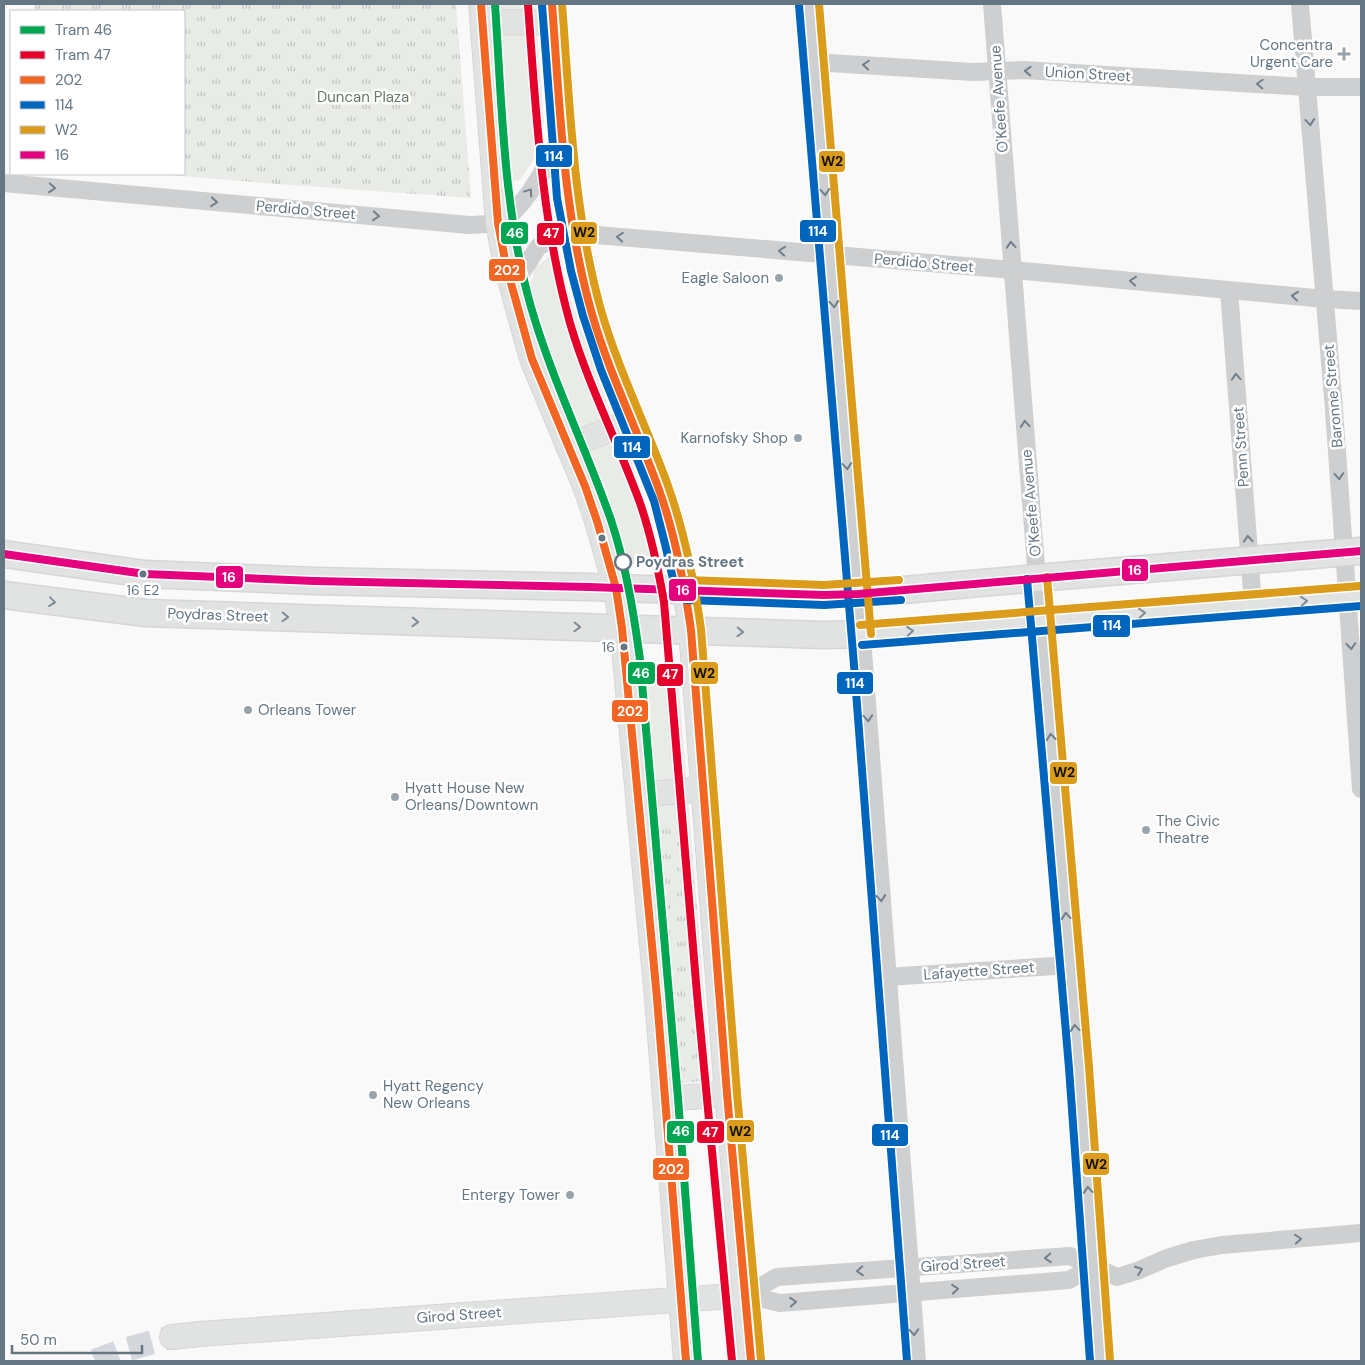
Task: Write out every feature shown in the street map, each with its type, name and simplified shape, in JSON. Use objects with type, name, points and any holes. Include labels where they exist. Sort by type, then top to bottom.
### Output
[{"type":"main road","points":[[686,1361],[666,1099],[622,628],[616,588],[597,521],[532,359],[512,288],[498,223],[482,13],[553,13],[567,197],[573,233],[592,313],[610,367],[662,498],[686,590],[691,630],[726,1094],[751,1361]]},
{"type":"main road","points":[[568,446],[632,421]]},
{"type":"main road","points":[[4,554],[145,574],[314,581],[824,595],[858,594],[1353,552]]},
{"type":"main road","points":[[312,618],[314,581]]},
{"type":"main road","points":[[366,620],[368,582]]},
{"type":"main road","name":"Poydras Street","points":[[4,596],[146,613],[823,635],[861,634],[1354,597]]},
{"type":"main road","points":[[638,795],[703,789]]},
{"type":"main road","points":[[666,1099],[726,1094]]},
{"type":"main road","name":"Girod Street","points":[[172,1338],[220,1332],[746,1295]]},
{"type":"street","points":[[809,4],[858,594],[917,1361]]},
{"type":"street","name":"O'Keefe Avenue","points":[[992,4],[1040,620],[1094,1266],[1100,1361]]},
{"type":"street","name":"Baronne Street","points":[[1300,4],[1325,299],[1353,552],[1361,789]]},
{"type":"street","name":"Union Street","points":[[814,62],[964,72],[1024,70],[1307,87],[1361,87]]},
{"type":"street","points":[[498,223],[512,213],[527,196],[562,134]]},
{"type":"street","name":"Perdido Street","points":[[4,184],[469,225],[498,223]]},
{"type":"street","name":"Perdido Street","points":[[512,288],[538,247],[552,239],[573,233],[1361,301]]},
{"type":"street","name":"Penn Street","points":[[1229,290],[1253,605]]},
{"type":"street","name":"Lafayette Street","points":[[887,977],[1070,965]]},
{"type":"street","name":"Girod Street","points":[[746,1295],[777,1277],[1070,1256],[1117,1277],[1194,1250],[1222,1245],[1361,1233]]},
{"type":"street","name":"Girod Street","points":[[746,1295],[780,1303],[1069,1280],[1094,1266]]},
{"type":"green space","name":"Duncan Plaza","points":[[35,4],[456,4],[471,198],[171,175],[185,175],[185,10],[34,10]]},
{"type":"green space","points":[[499,4],[535,4],[544,124],[534,159],[520,180],[513,181]]},
{"type":"green space","points":[[560,253],[568,291],[610,411],[632,463],[653,527],[661,559],[622,567],[606,492],[560,380],[530,288],[535,267],[549,257]]},
{"type":"green space","points":[[677,666],[689,809],[656,810],[643,669]]},
{"type":"green space","points":[[689,809],[711,1080],[679,1084],[656,810]]},
{"type":"tunnel","points":[[95,1361],[124,1350],[172,1337]]},
{"type":"tram line","name":"46","points":[[495,4],[505,157],[509,195],[522,270],[539,334],[611,520],[629,589],[635,625],[640,660],[678,1098],[698,1361]]},
{"type":"tram line","name":"47","points":[[528,5],[541,165],[552,244],[560,284],[585,369],[644,515],[664,602],[697,994],[732,1361]]},
{"type":"transit line","name":"202","points":[[481,4],[498,223],[506,265],[532,359],[585,486],[616,588],[622,628],[657,998],[686,1361]]},
{"type":"transit line","name":"202","points":[[552,4],[564,160],[582,276],[599,336],[664,504],[678,557],[691,630],[727,1094],[751,1361]]},
{"type":"transit line","name":"W2","points":[[562,4],[570,119],[578,196],[592,272],[608,332],[659,461],[679,519],[688,555],[701,629],[737,1093],[761,1360]]},
{"type":"transit line","name":"W2","points":[[819,4],[871,634]]},
{"type":"transit line","name":"114","points":[[542,5],[557,198],[571,271],[583,316],[601,370],[654,501],[676,592]]},
{"type":"transit line","name":"114","points":[[799,5],[854,665],[907,1361]]},
{"type":"transit line","name":"16","points":[[4,554],[145,574],[314,581],[589,587],[824,595],[858,594],[1361,551]]},
{"type":"transit line","name":"W2","points":[[1047,577],[1089,1067],[1110,1360]]},
{"type":"transit line","name":"114","points":[[1027,579],[1069,1068],[1090,1361]]},
{"type":"transit line","name":"W2","points":[[686,580],[824,585],[899,580]]},
{"type":"transit line","name":"W2","points":[[860,625],[1360,586]]},
{"type":"transit line","name":"114","points":[[686,600],[824,605],[901,600]]},
{"type":"transit line","name":"114","points":[[862,645],[1361,606]]},
{"type":"place","name":"Concentra Urgent Care","points":[[1344,54]]},
{"type":"place","name":"Eagle Saloon","points":[[779,278]]},
{"type":"place","name":"Karnofsky Shop","points":[[798,438]]},
{"type":"place","name":"Poydras Street","points":[[623,562]]},
{"type":"place","name":"16 E2","points":[[143,574]]},
{"type":"place","name":"16","points":[[624,647]]},
{"type":"place","name":"Orleans Tower","points":[[248,710]]},
{"type":"place","name":"Hyatt House New Orleans/Downtown","points":[[395,797]]},
{"type":"place","name":"The Civic Theatre","points":[[1146,830]]},
{"type":"place","name":"Hyatt Regency New Orleans","points":[[373,1095]]},
{"type":"place","name":"Entergy Tower","points":[[570,1195]]}]
